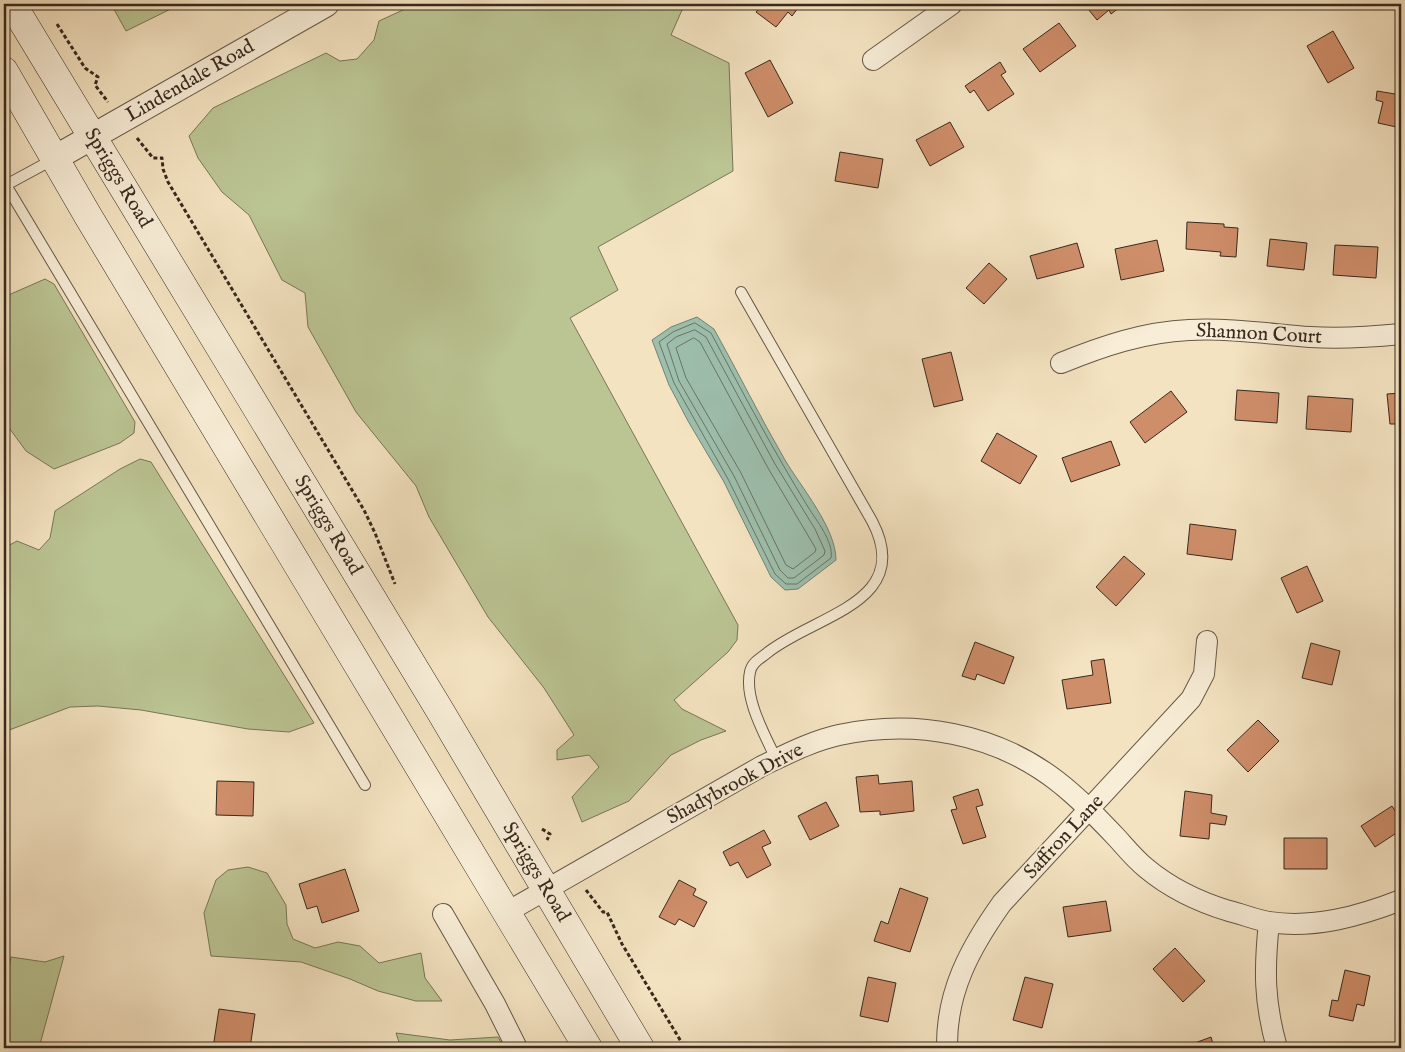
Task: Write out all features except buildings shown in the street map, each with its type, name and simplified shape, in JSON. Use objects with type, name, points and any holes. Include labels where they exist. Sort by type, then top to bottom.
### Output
[{"type":"main road","name":"Spriggs Road","points":[[12,4],[94,136],[640,1048]]},
{"type":"main road","points":[[4,71],[588,1048]]},
{"type":"street","name":"Lindendale Road","points":[[55,158],[326,4]]},
{"type":"street","points":[[873,60],[952,4]]},
{"type":"street","name":"Shannon Court","points":[[1061,363],[1103,346],[1148,335],[1188,330],[1228,330],[1312,337],[1354,338],[1401,334]]},
{"type":"street","name":"Saffron Lane","points":[[947,1048],[951,1000],[962,968],[978,936],[1002,903],[1191,699],[1204,674],[1208,641]]},
{"type":"street","name":"Shadybrook Drive","points":[[507,912],[776,759],[802,747],[838,735],[882,728],[912,727],[956,733],[984,741],[1020,757],[1056,780],[1090,809],[1145,868],[1177,889],[1211,906],[1269,922],[1331,921],[1372,911],[1401,900]]},
{"type":"street","points":[[443,914],[495,1004],[517,1048]]},
{"type":"street","points":[[1269,922],[1264,968],[1268,1016],[1277,1048]]},
{"type":"lane","points":[[55,158],[5,185],[365,785]]},
{"type":"lane","points":[[741,292],[872,521],[883,546],[884,560],[880,574],[869,589],[838,614],[785,640],[754,662],[749,681],[752,702],[760,726],[776,759]]},
{"type":"path","points":[[53,18],[82,64],[98,77],[95,85]]},
{"type":"path","points":[[153,158],[162,158],[163,169],[168,182],[364,510],[398,589]]},
{"type":"path","points":[[540,827],[550,834],[547,841]]},
{"type":"path","points":[[603,912],[608,912],[622,944],[685,1048]]},
{"type":"shaded area","points":[[111,4],[181,4],[126,31]]},
{"type":"shaded area","points":[[416,4],[700,4],[682,10],[671,35],[729,63],[733,171],[598,247],[618,290],[570,318],[738,625],[737,640],[728,652],[674,700],[682,709],[726,731],[701,740],[671,755],[629,801],[582,822],[572,797],[599,767],[589,755],[557,760],[557,750],[574,735],[544,688],[488,617],[429,517],[416,486],[356,412],[308,327],[305,293],[282,280],[249,215],[222,192],[198,158],[189,136],[213,108],[326,53],[340,61],[357,59],[374,40],[379,21]]},
{"type":"shaded area","points":[[45,279],[54,284],[135,422],[134,433],[120,443],[54,469],[26,451],[4,421],[4,297]]},
{"type":"shaded area","points":[[140,459],[151,462],[314,723],[289,732],[248,729],[141,710],[98,706],[70,707],[4,732],[4,548],[17,541],[39,550],[50,538],[55,511],[120,469]]},
{"type":"shaded area","points":[[248,867],[267,873],[286,905],[287,924],[293,939],[315,948],[338,942],[360,946],[379,963],[421,953],[425,978],[442,1001],[416,1001],[378,991],[301,962],[211,956],[204,913],[216,880],[228,870]]},
{"type":"shaded area","points":[[64,956],[39,1048],[4,1048],[4,995],[11,957],[45,962]]},
{"type":"shaded area","points":[[396,1033],[450,1040],[498,1037],[504,1048],[401,1048]]},
{"type":"water","points":[[697,317],[714,329],[776,444],[824,521],[830,535],[836,560],[798,589],[785,590],[771,577],[724,482],[669,385],[652,340],[671,327]]}]
